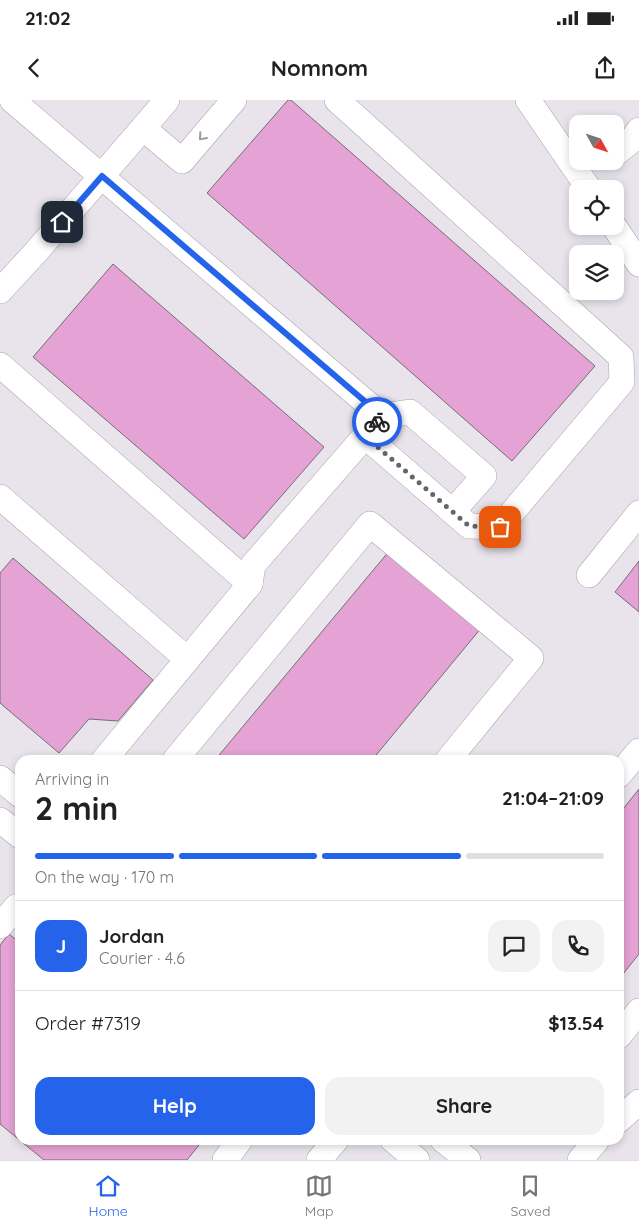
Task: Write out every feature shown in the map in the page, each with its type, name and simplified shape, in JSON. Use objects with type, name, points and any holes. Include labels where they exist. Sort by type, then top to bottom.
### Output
[{"type":"street","points":[[0,112],[12,100],[382,416]]},
{"type":"street","points":[[0,291],[167,100]]},
{"type":"street","points":[[143,128],[182,161],[234,100]]},
{"type":"street","points":[[337,100],[621,357],[622,382],[500,527],[469,526],[365,436]]},
{"type":"street","points":[[528,100],[583,180]]},
{"type":"street","points":[[624,147],[639,130]]},
{"type":"street","points":[[589,180],[598,170]]},
{"type":"street","points":[[620,235],[639,264]]},
{"type":"street","points":[[0,365],[250,584]]},
{"type":"street","points":[[108,755],[250,584],[253,565],[382,416],[410,412],[484,476],[453,511]]},
{"type":"street","points":[[0,497],[187,659]]},
{"type":"street","points":[[589,574],[639,513]]},
{"type":"street","points":[[179,755],[370,524],[531,658],[452,755]]},
{"type":"street","points":[[624,769],[639,750]]},
{"type":"street","points":[[0,778],[15,791]]},
{"type":"street","points":[[0,820],[15,832]]},
{"type":"street","points":[[0,926],[15,908]]},
{"type":"street","points":[[624,1030],[639,1011]]},
{"type":"street","points":[[624,1116],[639,1102]]},
{"type":"street","points":[[225,1160],[236,1145]]},
{"type":"street","points":[[319,1160],[332,1145]]},
{"type":"street","points":[[399,1145],[417,1160]]},
{"type":"street","points":[[449,1145],[468,1160]]},
{"type":"building","points":[[288,100],[291,100],[595,366],[512,461],[207,193]]},
{"type":"building","points":[[113,264],[324,447],[244,539],[33,357]]},
{"type":"building","points":[[390,550],[482,627],[376,755],[219,755]]},
{"type":"building","points":[[13,558],[153,680],[118,721],[89,719],[59,753],[0,703],[0,573]]},
{"type":"building","points":[[639,561],[639,612],[615,592]]},
{"type":"building","points":[[639,789],[639,954],[624,973],[624,808]]},
{"type":"building","points":[[9,934],[15,939],[15,1136],[0,1124],[0,945]]},
{"type":"building","points":[[26,1145],[199,1145],[187,1160],[44,1160]]},
{"type":"way so far","points":[[377,422],[365,436],[469,526],[500,527]]},
{"type":"route","points":[[62,222],[102,176],[382,416],[377,422]]}]
